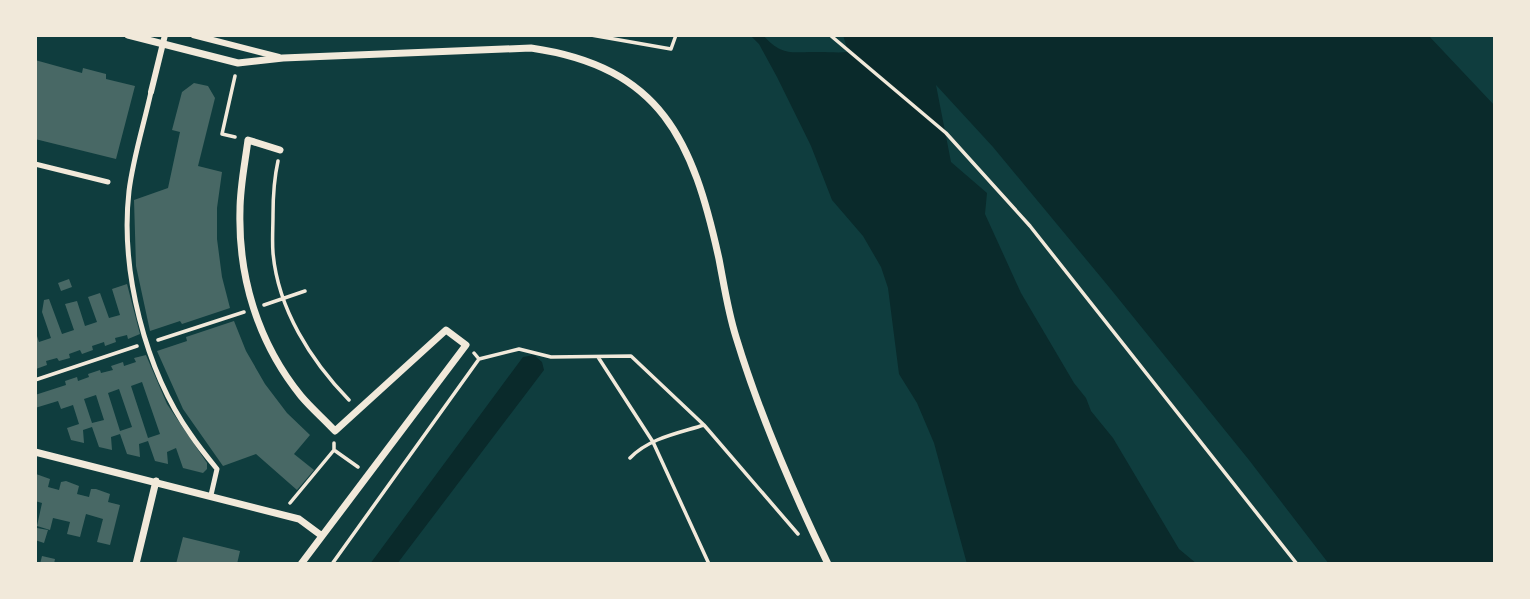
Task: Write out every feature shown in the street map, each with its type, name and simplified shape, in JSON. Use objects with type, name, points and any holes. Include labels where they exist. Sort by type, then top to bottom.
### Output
[{"type":"street","points":[[128,35],[238,63],[283,58],[531,48],[556,51],[588,62],[617,75],[641,91],[655,104],[677,134],[700,182],[734,330],[756,401],[828,564]]},
{"type":"street","points":[[151,92],[165,35]]},
{"type":"street","points":[[193,35],[283,58]]},
{"type":"street","points":[[281,150],[248,140],[240,207],[240,253],[253,309],[273,354],[301,396],[335,430],[446,330],[466,345],[301,564]]},
{"type":"street","points":[[35,452],[299,519],[322,536]]},
{"type":"street","points":[[136,564],[156,481]]},
{"type":"lane","points":[[151,92],[129,189],[126,237],[136,303],[147,343],[167,395],[190,434],[217,469],[211,495]]},
{"type":"lane","points":[[35,164],[108,181]]},
{"type":"path","points":[[592,35],[671,49],[676,35]]},
{"type":"path","points":[[830,35],[946,133],[1030,226],[1297,564]]},
{"type":"path","points":[[222,134],[238,63]]},
{"type":"path","points":[[281,150],[274,181],[273,254],[283,299],[298,332],[331,381],[358,409]]},
{"type":"path","points":[[35,380],[305,291]]},
{"type":"path","points":[[466,345],[479,359]]},
{"type":"path","points":[[332,564],[479,359],[519,349],[551,357],[631,356],[704,425],[797,533],[820,548]]},
{"type":"path","points":[[598,357],[653,442],[709,564]]},
{"type":"path","points":[[630,458],[639,449],[653,442],[704,425]]},
{"type":"path","points":[[283,515],[293,498],[334,450],[335,430]]},
{"type":"water","points":[[750,35],[763,35],[777,47],[789,52],[848,52],[843,35],[1428,35],[1495,106],[1495,564],[1329,564],[1109,287],[993,147],[936,85],[951,162],[987,193],[985,214],[1021,293],[1074,383],[1086,398],[1091,411],[1113,438],[1179,549],[1197,564],[967,564],[934,443],[917,403],[899,374],[888,288],[881,267],[863,236],[832,200],[811,146],[777,77],[759,44]]},
{"type":"water","points":[[534,355],[542,362],[544,370],[397,564],[370,564],[523,357]]},
{"type":"building","points":[[35,60],[82,73],[83,68],[106,74],[106,79],[135,86],[116,159],[35,139]]},
{"type":"building","points":[[194,83],[208,86],[215,98],[198,166],[222,172],[217,208],[217,239],[222,277],[230,308],[182,324],[180,321],[150,331],[136,266],[134,200],[168,188],[180,132],[172,130],[182,92]]},
{"type":"building","points":[[69,279],[72,287],[61,291],[58,283]]},
{"type":"building","points":[[127,284],[140,334],[128,339],[127,335],[115,338],[116,342],[105,346],[104,342],[92,346],[93,350],[82,354],[80,350],[69,354],[70,358],[46,361],[47,365],[36,369],[35,330],[39,342],[51,338],[42,312],[44,300],[49,299],[62,334],[74,330],[65,304],[77,301],[85,326],[97,322],[88,297],[100,293],[109,318],[120,315],[112,289]]},
{"type":"building","points":[[234,321],[246,351],[265,384],[287,413],[310,435],[294,454],[314,470],[297,490],[256,454],[223,466],[183,409],[157,351],[187,341],[186,337]]},
{"type":"building","points":[[146,355],[167,404],[207,463],[207,469],[203,473],[183,468],[176,448],[167,452],[168,464],[155,461],[148,441],[139,444],[140,457],[127,454],[120,434],[111,437],[112,450],[99,447],[92,427],[83,430],[84,443],[71,440],[67,428],[79,424],[73,405],[61,409],[58,401],[35,408],[35,395],[66,385],[65,381],[77,377],[78,381],[100,370],[101,373],[113,370],[111,366],[123,362],[124,366],[136,362],[134,358]],"holes":[[[142,382],[160,434],[148,438],[131,386]],[[119,389],[132,427],[120,431],[108,393]],[[96,395],[104,420],[92,423],[84,399]]]},
{"type":"building","points":[[36,474],[50,479],[48,487],[59,490],[61,482],[66,481],[79,486],[77,494],[89,497],[91,489],[96,489],[110,494],[108,502],[120,505],[110,545],[97,542],[103,519],[86,514],[80,537],[67,534],[70,522],[53,518],[50,530],[37,526],[42,503],[35,501]]},
{"type":"building","points":[[37,528],[48,530],[44,543],[35,540]]},
{"type":"building","points":[[183,537],[240,551],[237,564],[176,564]]},
{"type":"building","points":[[42,556],[55,559],[54,564],[40,564]]}]
